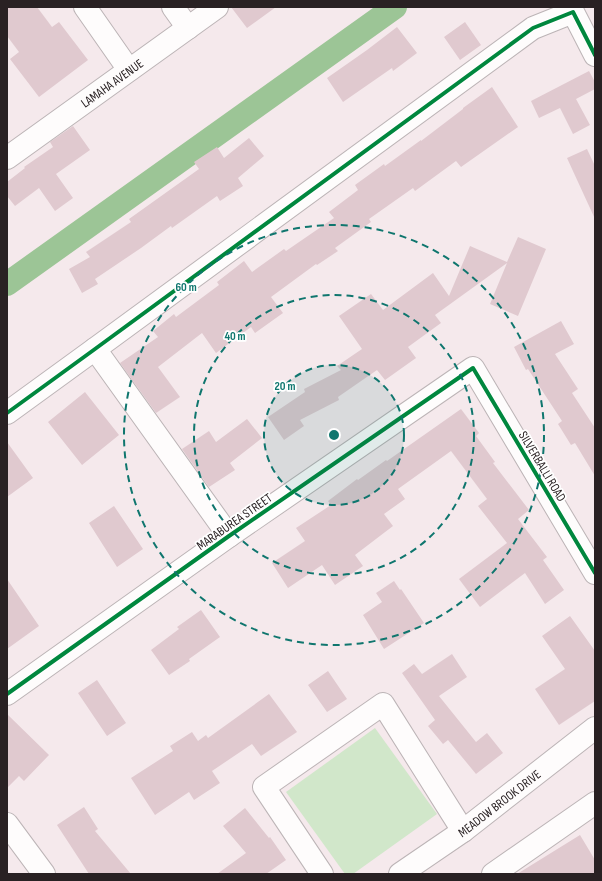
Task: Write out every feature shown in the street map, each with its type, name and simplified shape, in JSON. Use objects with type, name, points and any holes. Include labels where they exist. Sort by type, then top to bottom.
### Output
[{"type":"street","points":[[85,7],[129,70]]},
{"type":"street","points":[[173,7],[188,28]]},
{"type":"street","name":"LAMAHA AVENUE","points":[[7,158],[216,7]]},
{"type":"street","points":[[7,413],[533,28],[573,12],[595,55]]},
{"type":"street","points":[[96,349],[229,536]]},
{"type":"street","name":"MARABUREA STREET","points":[[7,694],[229,536],[473,368]]},
{"type":"street","name":"SILVERBALLI ROAD","points":[[473,368],[595,573]]},
{"type":"street","points":[[322,874],[264,787],[383,704],[463,831]]},
{"type":"street","name":"MEADOW BROOK DRIVE","points":[[400,874],[463,831],[595,728]]},
{"type":"street","points":[[494,874],[595,803]]},
{"type":"street","points":[[7,824],[44,874]]},
{"type":"green space","points":[[375,728],[437,814],[353,874],[345,874],[286,792]]},
{"type":"building","points":[[7,7],[37,7],[52,27],[59,22],[88,60],[39,97],[10,59],[19,52],[7,36]]},
{"type":"building","points":[[231,7],[276,7],[247,28]]},
{"type":"building","points":[[465,22],[481,45],[460,60],[444,37]]},
{"type":"building","points":[[397,27],[417,53],[393,71],[392,68],[343,102],[327,78]]},
{"type":"building","points":[[589,71],[595,82],[595,89],[576,99],[590,125],[573,134],[560,108],[539,118],[531,101]]},
{"type":"building","points":[[492,87],[518,127],[461,167],[456,161],[415,191],[413,188],[369,219],[371,222],[335,248],[338,251],[317,265],[316,264],[271,297],[283,313],[255,333],[251,327],[216,353],[202,333],[158,367],[180,397],[156,413],[120,363],[158,337],[153,331],[174,314],[176,317],[219,285],[217,282],[244,261],[252,272],[284,249],[286,251],[334,218],[329,212],[358,190],[355,185],[384,164],[385,166],[421,141]]},
{"type":"building","points":[[73,126],[90,150],[56,174],[73,198],[55,211],[39,188],[15,206],[7,196],[7,182],[25,168],[24,167],[53,147],[50,142]]},
{"type":"building","points":[[249,138],[264,156],[238,178],[243,186],[220,201],[217,196],[172,228],[171,226],[95,279],[98,284],[82,293],[69,269],[90,257],[86,252],[131,222],[129,219],[199,169],[194,162],[217,147],[224,158]]},
{"type":"building","points":[[587,149],[595,166],[595,219],[567,158]]},
{"type":"building","points":[[518,237],[546,249],[518,316],[490,304],[507,263],[435,315],[441,323],[408,347],[416,358],[385,380],[377,370],[338,397],[339,400],[300,420],[304,426],[284,440],[268,417],[305,392],[304,389],[341,370],[337,366],[362,349],[339,316],[371,294],[383,310],[433,273],[449,296],[470,246],[507,262]]},
{"type":"building","points":[[561,321],[574,344],[555,354],[578,389],[572,393],[595,428],[595,476],[575,443],[571,445],[558,424],[562,421],[528,369],[526,370],[514,347]]},
{"type":"building","points":[[85,392],[119,435],[82,465],[48,422]]},
{"type":"building","points":[[461,409],[479,433],[476,436],[495,462],[493,463],[529,510],[518,519],[547,557],[543,560],[564,590],[545,604],[525,573],[480,607],[459,579],[507,543],[478,506],[487,499],[451,451],[398,489],[405,499],[384,514],[393,526],[355,555],[363,566],[335,585],[322,565],[288,588],[272,563],[305,541],[296,528],[331,505],[328,501],[357,479],[358,480],[386,460],[387,461]]},
{"type":"building","points":[[247,419],[262,438],[230,463],[235,470],[209,487],[182,449],[209,431],[216,442]]},
{"type":"building","points":[[7,442],[33,478],[7,497]]},
{"type":"building","points":[[114,506],[143,549],[117,567],[89,523]]},
{"type":"building","points":[[7,579],[39,626],[7,649]]},
{"type":"building","points":[[394,581],[424,623],[384,649],[363,615],[382,602],[376,593]]},
{"type":"building","points":[[201,610],[220,637],[189,659],[190,661],[169,675],[151,650],[179,629],[177,627]]},
{"type":"building","points":[[570,616],[595,651],[595,701],[559,725],[535,689],[565,669],[542,636]]},
{"type":"building","points":[[452,654],[467,677],[439,696],[476,742],[487,733],[503,753],[476,774],[448,740],[443,744],[428,726],[435,720],[402,673],[414,664],[422,674]]},
{"type":"building","points":[[328,671],[347,699],[327,712],[308,685]]},
{"type":"building","points":[[97,680],[126,723],[107,736],[78,693]]},
{"type":"building","points":[[269,694],[297,732],[261,756],[252,744],[212,771],[220,783],[194,800],[189,792],[155,815],[131,778],[173,751],[170,746],[192,732],[198,741],[206,735],[208,738]]},
{"type":"building","points":[[7,714],[49,755],[24,781],[19,776],[7,788]]},
{"type":"building","points":[[84,807],[98,829],[95,831],[131,874],[89,874],[57,825]]},
{"type":"building","points":[[245,808],[269,838],[270,837],[286,860],[266,874],[217,874],[246,853],[223,826]]},
{"type":"building","points":[[580,835],[595,860],[595,874],[517,874]]},
{"type":"waterway","points":[[7,284],[395,7]]},
{"type":"cycle path","points":[[7,413],[533,28],[573,12],[595,55]]},
{"type":"cycle path","points":[[7,694],[229,536],[473,368],[595,573]]}]
